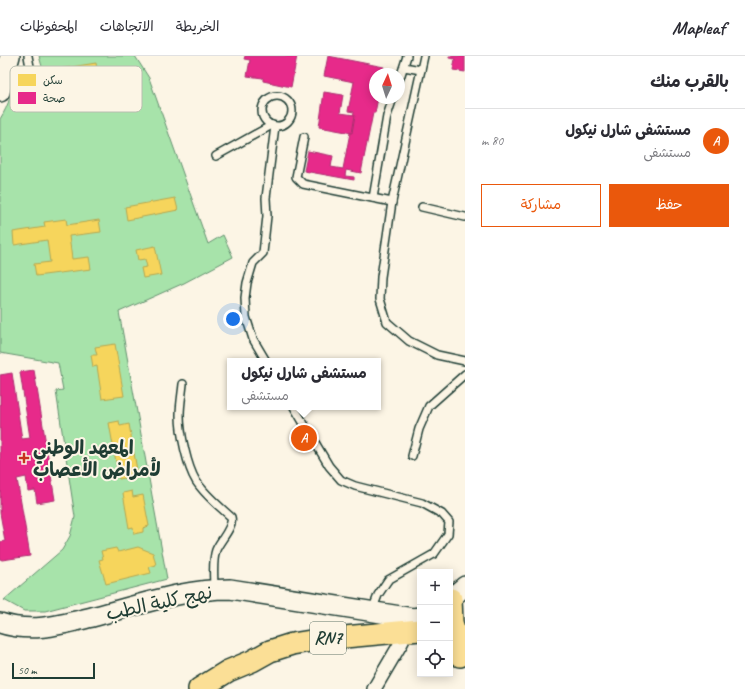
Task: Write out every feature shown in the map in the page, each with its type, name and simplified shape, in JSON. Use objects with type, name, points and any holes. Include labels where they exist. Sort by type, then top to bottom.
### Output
[{"type":"main road","points":[[455,595],[452,622],[458,659]]},
{"type":"main road","name":"RN7","points":[[199,689],[228,671],[252,661],[270,651],[292,644],[323,639],[414,631]]},
{"type":"street","points":[[0,92],[10,56]]},
{"type":"street","name":"نهج كلية الطب","points":[[0,623],[11,627],[31,629],[56,626],[188,592],[230,589],[278,598],[372,611],[414,631]]},
{"type":"street","points":[[374,689],[414,631]]},
{"type":"lane","points":[[28,56],[30,66]]},
{"type":"lane","points":[[407,56],[404,66],[420,70]]},
{"type":"lane","points":[[424,56],[392,202],[381,277],[380,299],[387,322],[409,341],[437,355],[465,361]]},
{"type":"lane","points":[[216,156],[274,125],[283,124],[290,119],[292,112],[290,104],[286,99],[278,96],[270,97],[266,100],[262,109],[264,118],[268,123],[274,125]]},
{"type":"lane","points":[[373,198],[387,116],[391,104]]},
{"type":"lane","points":[[264,358],[253,339],[246,317],[245,298],[247,283],[253,263],[262,253],[267,216],[266,198],[274,125]]},
{"type":"lane","points":[[304,137],[296,177],[303,184],[392,202]]},
{"type":"lane","points":[[422,207],[465,217]]},
{"type":"lane","points":[[412,456],[419,429],[429,406],[465,374]]},
{"type":"lane","points":[[183,384],[180,416],[184,448],[191,470],[196,481],[204,492],[231,517],[232,521],[215,552],[214,589]]},
{"type":"lane","points":[[296,410],[329,466],[341,480],[355,486],[422,503],[442,514],[449,522],[448,534],[434,554],[388,580],[378,595],[372,611]]},
{"type":"green space","points":[[39,56],[135,56],[141,66],[42,66]]},
{"type":"green space","points":[[142,67],[149,78],[208,244],[223,235],[233,257],[184,283],[119,312],[167,579],[45,611],[24,611],[4,600],[62,550],[70,536],[75,517],[56,391],[63,390],[58,363],[0,353],[0,119],[10,97],[10,112],[142,112]]},
{"type":"building: سكن","points":[[96,63],[96,66],[78,66]]},
{"type":"building: سكن","points":[[175,198],[178,210],[127,220],[125,207]]},
{"type":"building: سكن","points":[[66,219],[67,225],[99,220],[101,232],[69,236],[72,259],[89,257],[91,269],[36,276],[34,264],[50,262],[47,240],[14,245],[13,232],[45,227],[44,222]]},
{"type":"building: سكن","points":[[155,246],[161,275],[143,278],[141,268],[147,267],[145,259],[138,260],[136,250]]},
{"type":"building: سكن","points":[[115,344],[124,396],[102,399],[97,366],[93,367],[91,355],[97,355],[95,347]]},
{"type":"building: سكن","points":[[119,421],[120,426],[129,424],[138,476],[119,479],[109,423]]},
{"type":"building: سكن","points":[[132,491],[133,497],[143,495],[149,526],[143,528],[143,532],[134,534],[133,527],[129,528],[123,493]]},
{"type":"building: سكن","points":[[138,547],[153,553],[156,565],[149,567],[151,573],[106,584],[99,560],[103,559],[101,551],[116,548],[118,552]]},
{"type":"building: صحة","points":[[245,56],[297,56],[291,87],[263,81],[263,78],[247,76],[250,60],[244,59]]},
{"type":"building: صحة","points":[[328,56],[384,67],[369,68],[369,104],[377,104],[375,113],[373,113],[361,173],[346,170],[345,176],[354,177],[354,180],[304,171],[308,151],[333,156],[331,167],[343,169],[354,112],[348,111],[354,82],[324,76]]},
{"type":"building: صحة","points":[[449,56],[465,56],[465,72],[453,70],[455,59],[449,58]]},
{"type":"building: صحة","points":[[324,92],[343,95],[340,113],[355,115],[352,133],[319,127]]},
{"type":"building: صحة","name":"المعهد الوطني لأمراض الأعصاب","points":[[34,370],[55,500],[37,503],[35,490],[28,491],[26,477],[17,479],[30,556],[2,560],[0,559],[0,542],[5,541],[0,513],[0,375],[12,373],[22,439],[30,438],[20,372]]},
{"type":"place","name":"مستشفى شارل نيكول","points":[[304,438]]},
{"type":"place","name":"المعهد الوطني لأمراض الأعصاب","points":[[24,458]]}]
